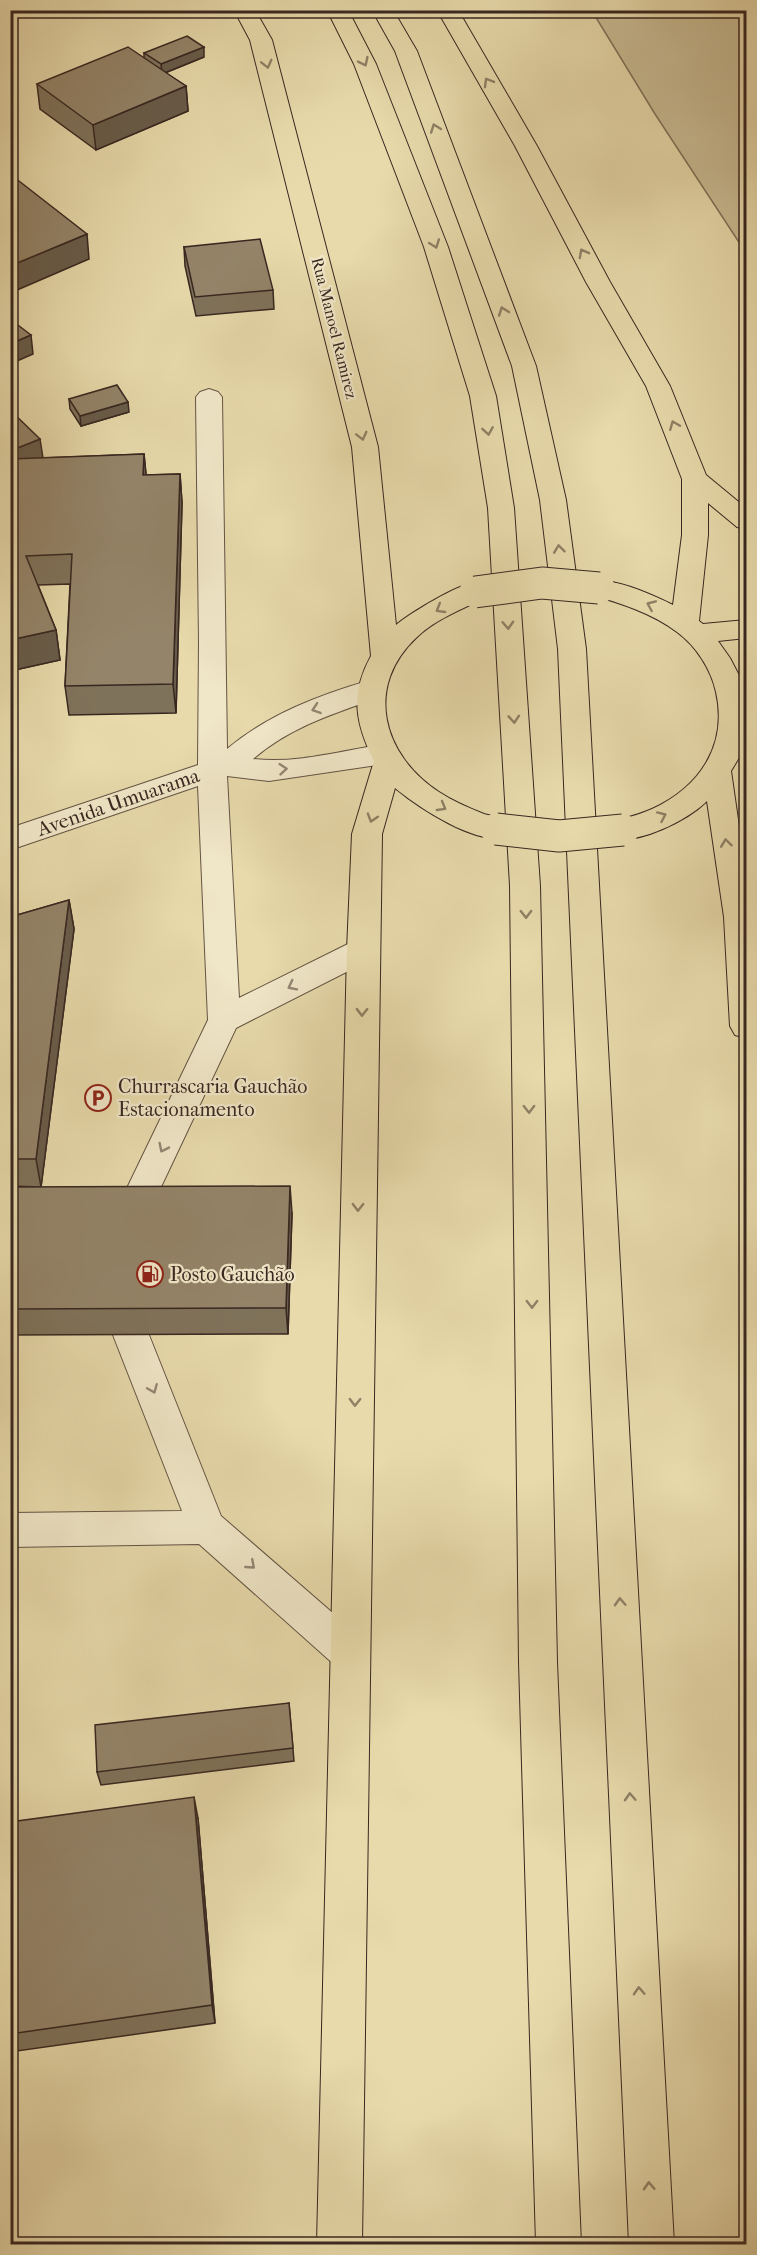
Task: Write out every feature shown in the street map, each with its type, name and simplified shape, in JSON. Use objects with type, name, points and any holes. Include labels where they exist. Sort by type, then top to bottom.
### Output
[{"type":"main road","name":"Rua Manoel Ramirez","points":[[244,10],[261,40],[365,447],[385,655]]},
{"type":"main road","points":[[337,10],[365,64],[436,247],[483,396],[501,508],[525,886],[538,1662],[559,2244]]},
{"type":"main road","points":[[382,10],[406,51],[524,366],[553,500],[572,649],[652,2244]]},
{"type":"main road","points":[[447,10],[526,146],[598,282],[658,386],[695,479],[691,629]]},
{"type":"main road","points":[[695,479],[747,521]]},
{"type":"main road","points":[[730,767],[698,795],[664,816],[623,830],[581,837],[538,836],[496,829],[456,815],[423,796],[386,758],[375,735],[370,715],[371,690],[376,672],[385,655],[407,631],[442,607],[475,592],[542,584],[599,588],[659,609],[691,629],[723,663],[737,696],[738,731],[730,767],[728,856],[739,917],[747,1026]]},
{"type":"main road","points":[[691,629],[747,629]]},
{"type":"main road","points":[[340,2244],[363,950],[367,834],[386,758]]},
{"type":"street","points":[[132,1213],[224,1020],[219,768],[213,642],[209,397]]},
{"type":"street","name":"Avenida Umuarama","points":[[10,839],[219,768],[260,737],[302,714],[371,690]]},
{"type":"street","name":"Avenida Umuarama","points":[[219,768],[269,771],[386,758]]},
{"type":"street","points":[[224,1020],[363,950]]},
{"type":"street","points":[[131,1335],[207,1527],[351,1653]]},
{"type":"street","points":[[10,1530],[207,1527]]},
{"type":"shaded area","points":[[592,11],[746,11],[746,253],[655,114]]},
{"type":"building","points":[[187,36],[204,47],[161,64],[144,53]]},
{"type":"building","points":[[128,47],[186,86],[93,125],[37,84]]},
{"type":"building","points":[[10,174],[87,234],[10,266]]},
{"type":"building","points":[[260,239],[273,290],[195,297],[184,247]]},
{"type":"building","points":[[10,319],[31,335],[10,344]]},
{"type":"building","points":[[117,385],[128,402],[80,416],[69,399]]},
{"type":"building","points":[[10,410],[40,439],[10,451]]},
{"type":"building","points":[[144,454],[143,475],[180,474],[173,684],[65,686],[72,554],[26,556],[56,630],[10,640],[10,459]]},
{"type":"building","points":[[69,900],[36,1159],[10,1159],[10,917]]},
{"type":"building","name":"Posto Gauchão","points":[[290,1186],[286,1308],[10,1309],[10,1187]]},
{"type":"building","points":[[289,1703],[293,1748],[97,1772],[95,1725]]},
{"type":"building","points":[[194,1797],[212,2005],[10,2034],[10,1822]]},
{"type":"place","name":"Churrascaria Gauchão Estacionamento","points":[[98,1098]]},
{"type":"place","name":"Posto Gauchão","points":[[150,1274]]}]
